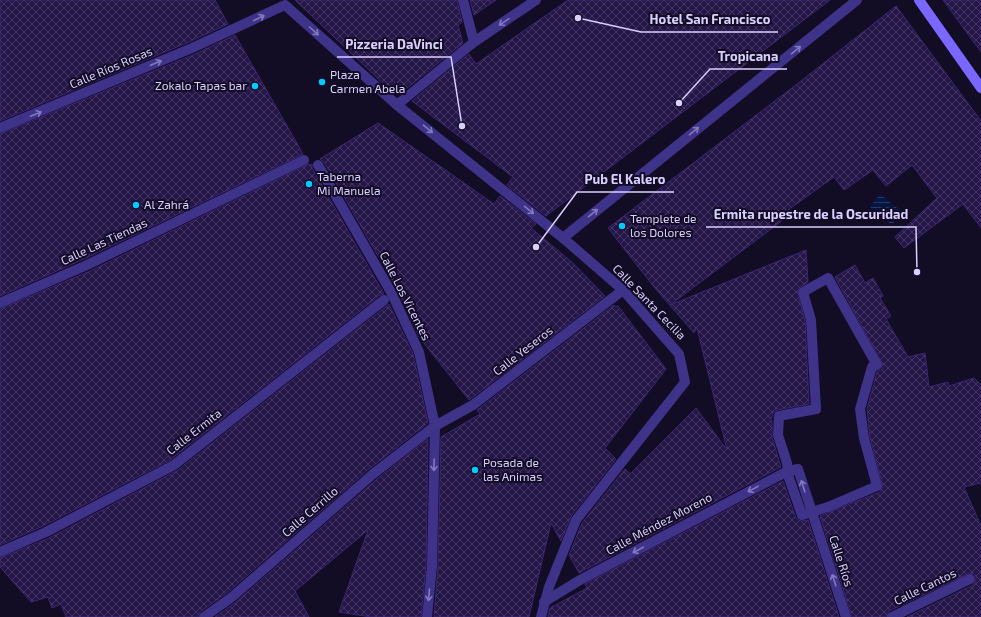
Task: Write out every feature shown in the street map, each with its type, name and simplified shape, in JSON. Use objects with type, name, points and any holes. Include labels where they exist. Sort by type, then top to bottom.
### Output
[{"type":"street","points":[[463,0],[474,42]]},
{"type":"street","points":[[397,105],[474,42],[536,0]]},
{"type":"street","points":[[563,238],[857,0]]},
{"type":"street","points":[[919,0],[981,88]]},
{"type":"street","name":"Calle Ríos Rosas","points":[[0,128],[232,30],[285,5],[397,105]]},
{"type":"street","name":"Calle Santa Cecilia","points":[[397,105],[563,238],[623,290],[679,354],[685,382],[576,520],[544,602],[541,617]]},
{"type":"street","name":"Calle Las Tiendas","points":[[0,303],[87,265],[304,160]]},
{"type":"street","name":"Calle Los Vicentes","points":[[318,165],[419,352],[435,426],[432,566],[427,617]]},
{"type":"street","points":[[828,278],[877,365],[872,367],[860,409],[864,438],[877,486],[828,507],[812,512],[802,515],[778,435],[779,416],[816,409],[810,320],[803,292],[828,278]]},
{"type":"street","name":"Calle Yeseros","points":[[435,426],[473,406],[623,290]]},
{"type":"street","name":"Calle Ermita","points":[[0,552],[46,532],[174,465],[388,296]]},
{"type":"street","name":"Calle Cerrillo","points":[[204,617],[232,597],[373,474],[435,426]]},
{"type":"street","name":"Calle Méndez Moreno","points":[[544,602],[580,580],[788,471]]},
{"type":"street","name":"Calle Ríos","points":[[812,512],[846,617]]},
{"type":"street","name":"Calle Cantos","points":[[892,617],[970,579]]},
{"type":"water","points":[[880,194],[902,212],[892,225],[870,207]]},
{"type":"building","points":[[0,0],[215,0],[228,24],[189,42],[0,121]]},
{"type":"building","points":[[295,0],[457,0],[462,22],[458,25],[463,43],[401,93],[394,88],[391,91]]},
{"type":"building","points":[[470,0],[496,0],[474,15]]},
{"type":"building","points":[[568,0],[830,0],[546,216],[507,185],[513,177],[412,101],[469,54],[476,64]]},
{"type":"building","points":[[943,0],[981,0],[981,52]]},
{"type":"building","points":[[896,6],[981,121],[981,228],[963,204],[904,248],[895,237],[937,198],[912,165],[886,186],[873,170],[844,190],[834,177],[788,210],[791,214],[670,305],[806,250],[808,282],[797,291],[805,321],[809,404],[777,410],[773,413],[772,418],[770,418],[772,421],[772,437],[781,467],[579,573],[569,555],[582,523],[625,469],[630,474],[696,408],[727,450],[697,328],[694,333],[654,287],[608,228],[801,81]]},
{"type":"building","points":[[235,35],[303,154],[84,259],[0,296],[0,134],[195,54]]},
{"type":"building","points":[[378,123],[494,204],[500,196],[536,224],[531,228],[573,263],[605,296],[469,400],[419,337],[397,289],[324,162],[320,159]]},
{"type":"building","points":[[309,164],[312,164],[312,168],[384,294],[380,295],[170,460],[43,526],[0,545],[0,309],[90,271]]},
{"type":"building","points":[[855,265],[865,283],[873,278],[883,296],[880,298],[891,316],[886,319],[908,357],[925,353],[929,387],[948,382],[949,386],[974,378],[981,385],[981,483],[964,487],[981,526],[981,617],[907,617],[973,585],[976,577],[974,574],[970,573],[889,611],[886,617],[852,617],[820,516],[880,492],[883,487],[870,437],[867,409],[877,372],[882,369],[883,365],[835,277]]},
{"type":"building","points":[[389,304],[413,354],[428,423],[369,469],[228,592],[200,612],[198,617],[66,617],[61,604],[52,608],[48,597],[31,602],[0,567],[0,558],[49,538],[178,470]]},
{"type":"building","points":[[614,305],[616,307],[618,306],[666,369],[605,448],[616,459],[571,516],[561,541],[551,523],[529,617],[434,617],[438,566],[441,437],[480,414],[477,410]]},
{"type":"building","points":[[428,439],[426,566],[421,617],[371,617],[339,612],[368,530],[295,591],[309,617],[215,617],[236,602],[377,479]]},
{"type":"building","points":[[783,481],[796,518],[800,521],[808,520],[839,617],[548,617],[550,608],[587,588],[585,584]]},
{"type":"place","name":"Hotel San Francisco","points":[[578,18]]},
{"type":"place","name":"Plaza Carmen Abela","points":[[322,82]]},
{"type":"place","name":"Zokalo Tapas bar","points":[[255,86]]},
{"type":"place","name":"Tropicana","points":[[679,103]]},
{"type":"place","name":"Pizzeria DaVinci","points":[[462,126]]},
{"type":"place","name":"Taberna Mi Manuela","points":[[309,184]]},
{"type":"place","name":"Al Zahrá","points":[[136,205]]},
{"type":"place","name":"Templete de los Dolores","points":[[622,226]]},
{"type":"place","name":"Pub El Kalero","points":[[536,247]]},
{"type":"place","name":"Ermita rupestre de la Oscuridad","points":[[917,272]]},
{"type":"place","name":"Posada de las Animas","points":[[475,470]]}]
